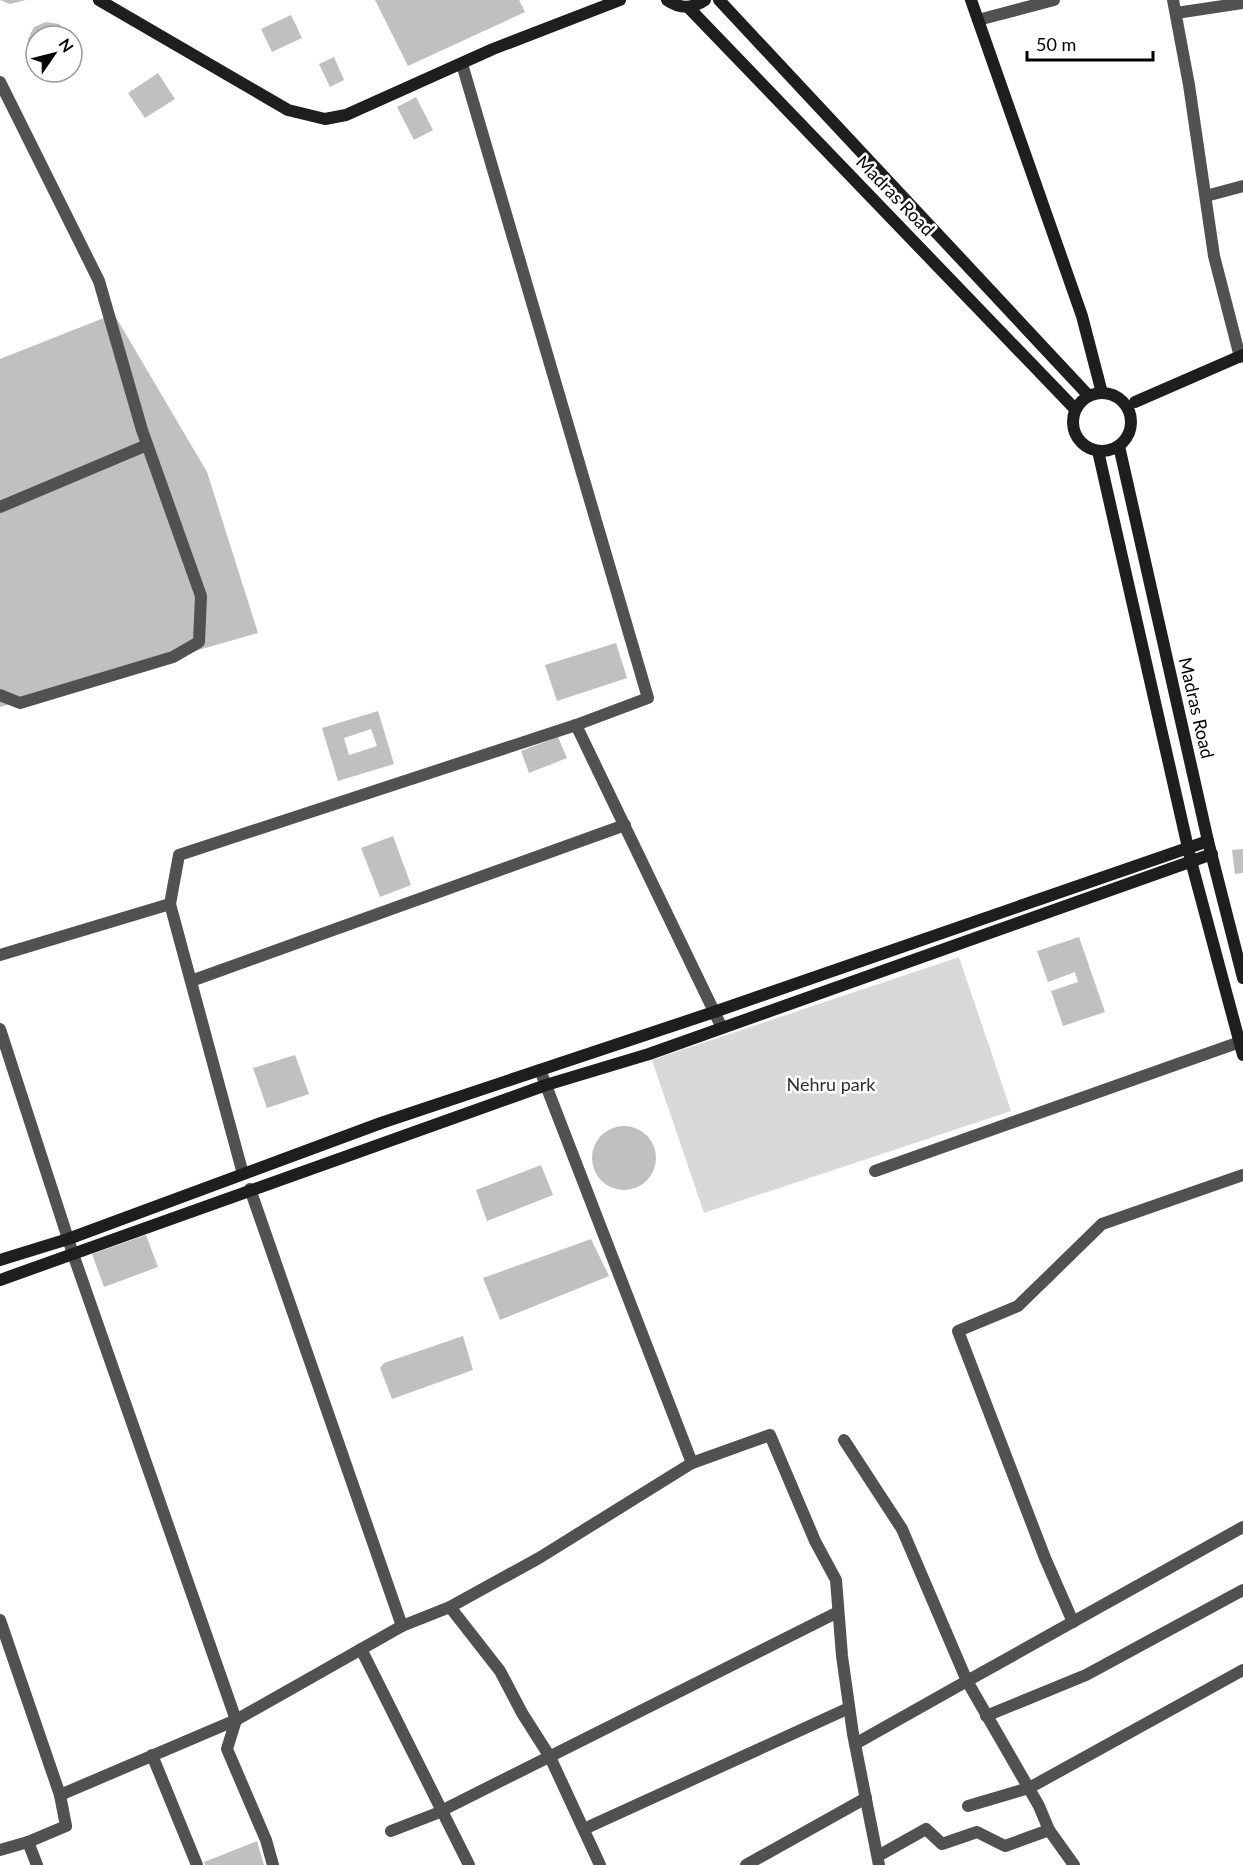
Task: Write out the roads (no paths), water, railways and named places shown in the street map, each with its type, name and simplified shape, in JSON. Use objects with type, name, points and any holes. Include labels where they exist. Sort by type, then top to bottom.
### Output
[{"type":"main road","points":[[99,0],[288,110],[307,117],[325,119],[346,115],[462,64],[620,0]]},
{"type":"main road","points":[[667,0],[678,6],[688,7],[705,0]]},
{"type":"main road","points":[[719,0],[1088,395]]},
{"type":"main road","points":[[971,0],[1082,316],[1102,393]]},
{"type":"main road","name":"Madras Road","points":[[688,7],[1075,409]]},
{"type":"main road","points":[[1135,402],[1241,356]]},
{"type":"main road","points":[[1102,393],[1116,396],[1129,411],[1130,430],[1119,446],[1110,450],[1098,451],[1082,444],[1076,436],[1073,428],[1075,409],[1088,395],[1102,393]]},
{"type":"main road","name":"Madras Road","points":[[1119,446],[1208,841],[1243,978]]},
{"type":"main road","points":[[1098,451],[1191,861],[1243,1055]]},
{"type":"main road","points":[[0,1260],[68,1239],[381,1123],[714,1012],[1208,841]]},
{"type":"main road","points":[[0,1280],[250,1189],[546,1085],[649,1054],[1212,854]]},
{"type":"street","points":[[978,20],[1054,0]]},
{"type":"street","points":[[1241,356],[1214,256],[1174,6],[1243,3]]},
{"type":"street","points":[[243,1174],[170,904],[179,855],[576,726],[648,698],[462,64]]},
{"type":"street","points":[[0,82],[99,281],[147,445],[201,596],[199,642],[173,657],[20,703],[0,695]]},
{"type":"street","points":[[1206,196],[1243,186]]},
{"type":"street","points":[[0,507],[147,445]]},
{"type":"street","points":[[576,726],[722,1028]]},
{"type":"street","points":[[191,981],[625,825]]},
{"type":"street","points":[[0,955],[170,904]]},
{"type":"street","points":[[0,1029],[73,1254],[236,1720],[227,1749],[266,1840],[273,1865]]},
{"type":"street","points":[[875,1171],[1240,1041]]},
{"type":"street","points":[[540,1070],[692,1463]]},
{"type":"street","points":[[1073,1622],[1045,1558],[958,1331],[1018,1306],[1102,1224],[1243,1175]]},
{"type":"street","points":[[250,1189],[402,1626]]},
{"type":"street","points":[[60,1795],[236,1720],[402,1626],[450,1607],[539,1558],[692,1463],[770,1435],[815,1541],[836,1580],[849,1708],[878,1860],[926,1829],[942,1844],[977,1832],[1005,1846],[1049,1830]]},
{"type":"street","points":[[844,1440],[902,1528],[967,1681],[1029,1788],[1049,1830],[1074,1865]]},
{"type":"street","points":[[855,1744],[1243,1527]]},
{"type":"street","points":[[986,1716],[1086,1675],[1243,1590]]},
{"type":"street","points":[[450,1607],[500,1671],[522,1713],[550,1757],[600,1865]]},
{"type":"street","points":[[391,1831],[550,1757],[838,1612]]},
{"type":"street","points":[[0,1620],[60,1795],[66,1826],[28,1842],[0,1850]]},
{"type":"street","points":[[361,1649],[469,1865]]},
{"type":"street","points":[[968,1806],[1029,1788],[1243,1670]]},
{"type":"street","points":[[584,1829],[849,1708]]},
{"type":"street","points":[[152,1755],[197,1865]]},
{"type":"street","points":[[746,1865],[866,1798]]},
{"type":"street","points":[[28,1842],[37,1865]]},
{"type":"park label","name":"Nehru park","points":[[831,1085]]}]
